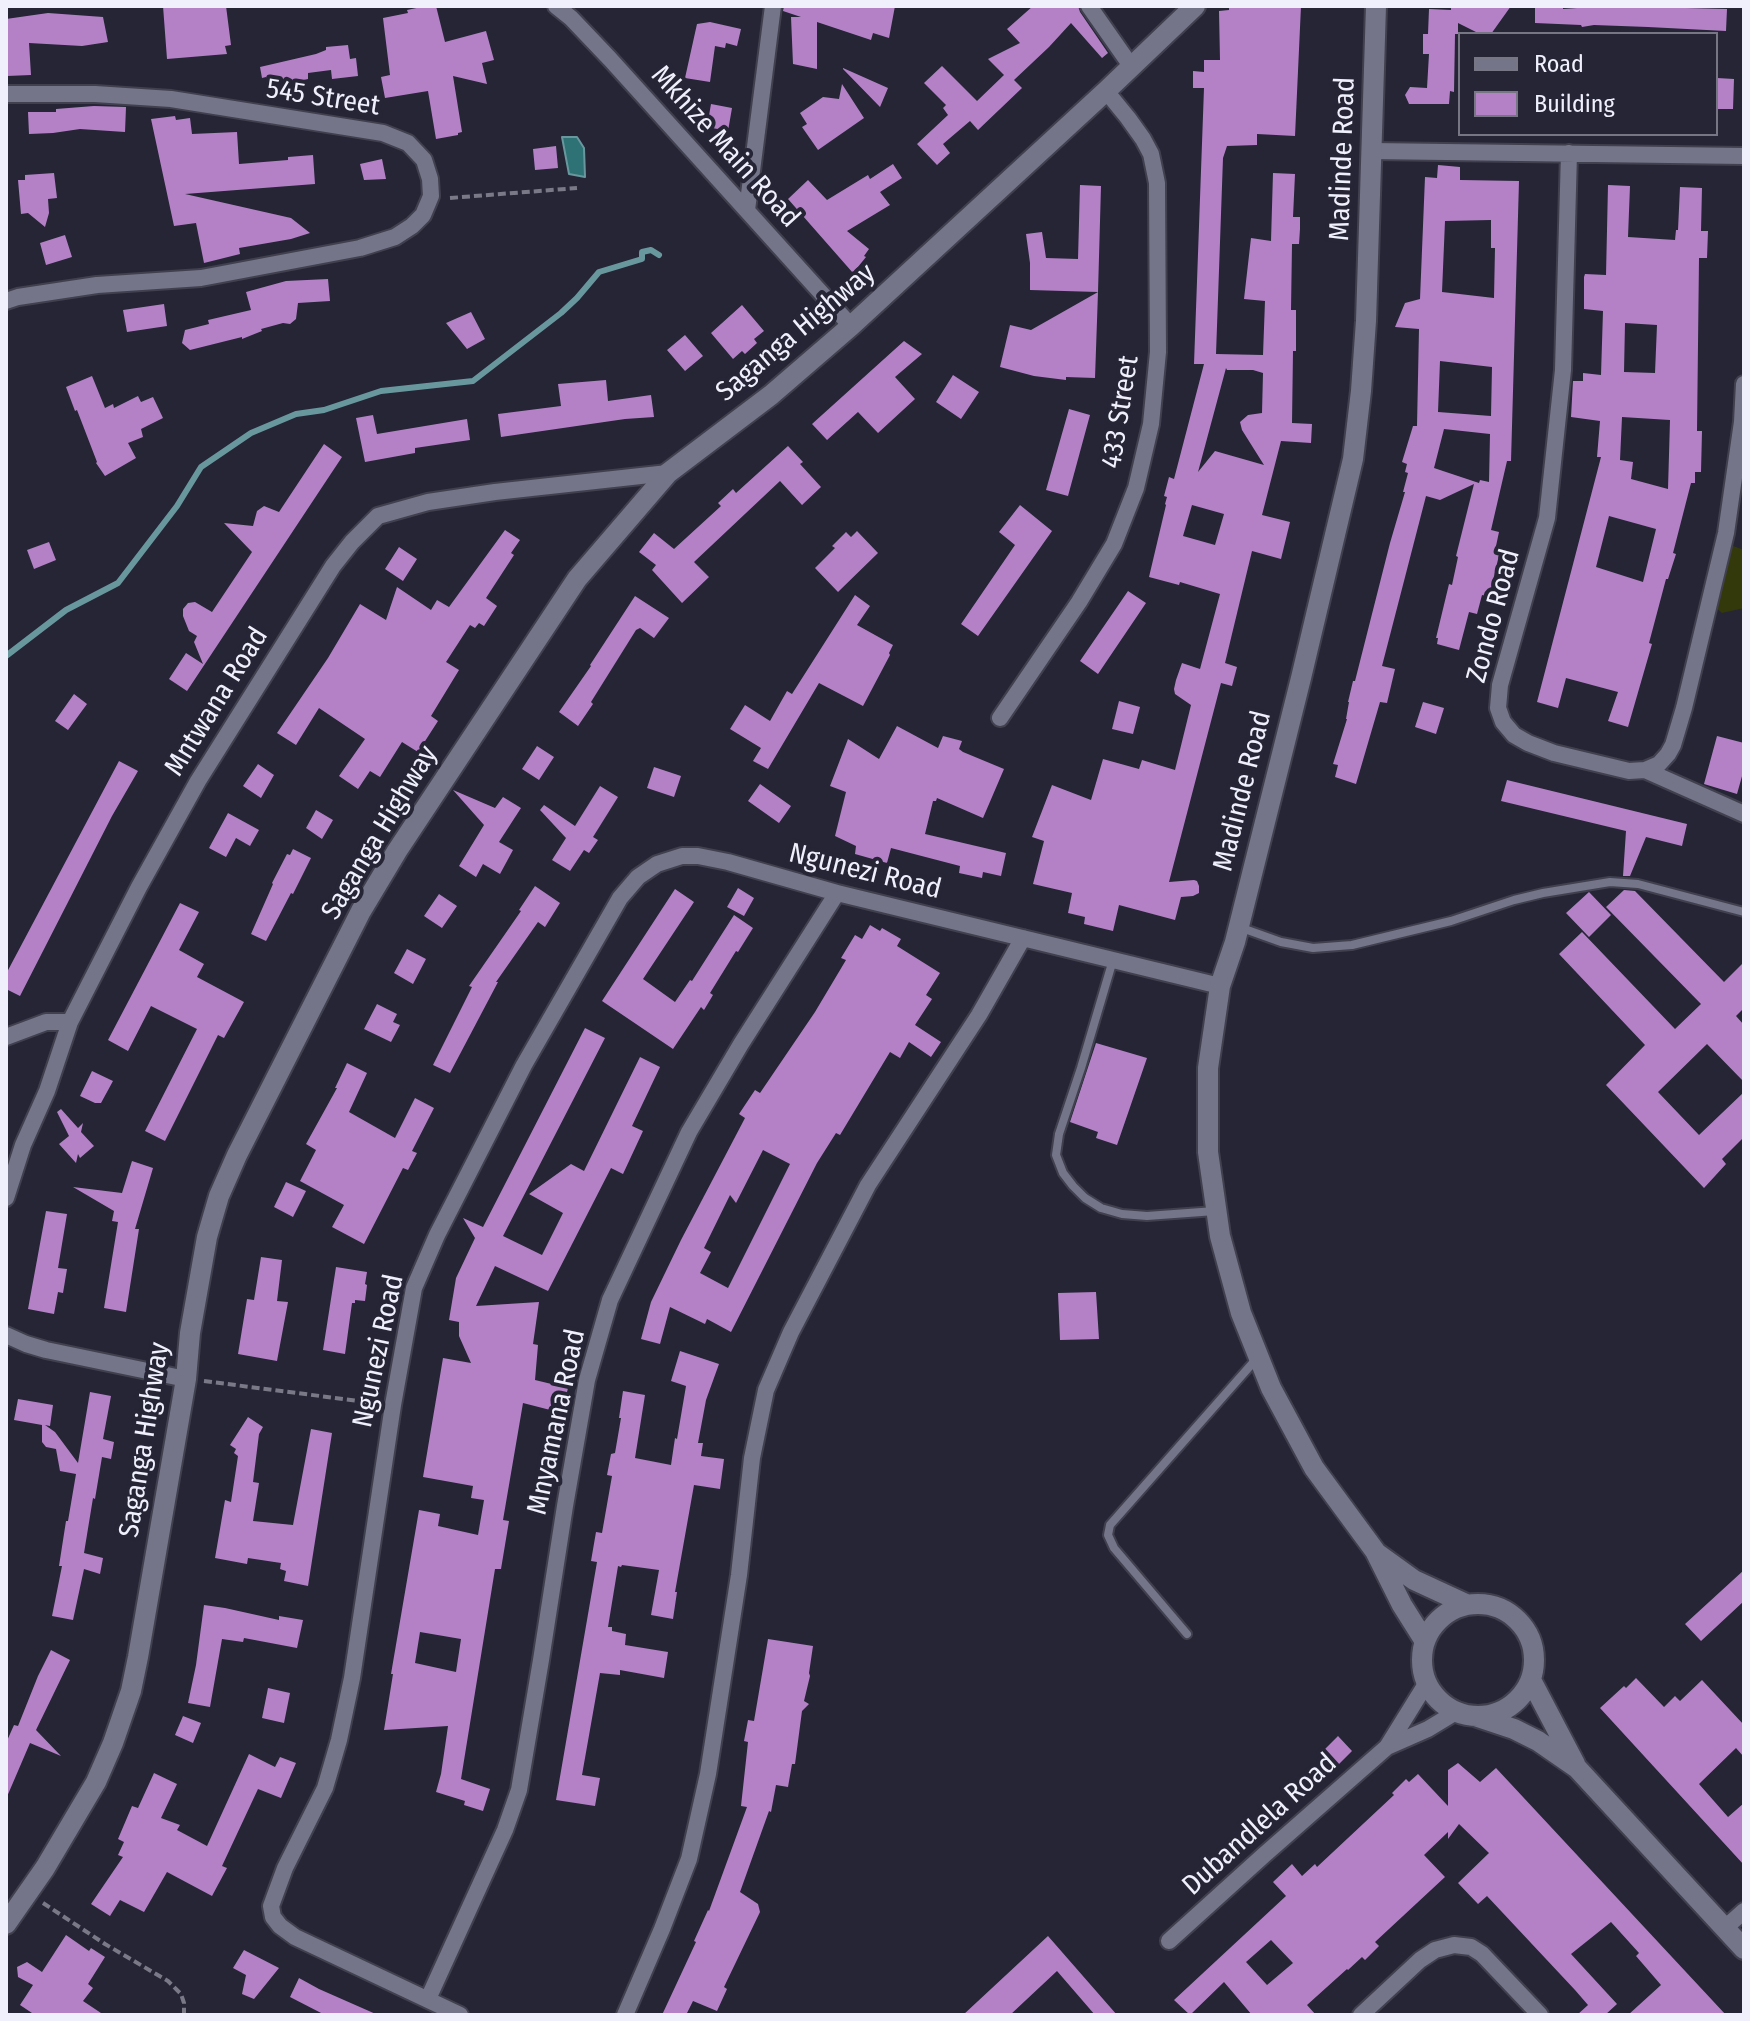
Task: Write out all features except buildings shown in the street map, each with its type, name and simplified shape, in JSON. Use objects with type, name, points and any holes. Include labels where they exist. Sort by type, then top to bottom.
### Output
[{"type":"street","name":"Mkhize Main Road","points":[[556,6],[610,59],[851,326]]},
{"type":"street","points":[[747,210],[773,6]]},
{"type":"street","points":[[1089,6],[1131,66]]},
{"type":"street","name":"Saganga Highway","points":[[6,1924],[71,1827],[96,1782],[131,1691],[186,1379],[190,1333],[207,1237],[219,1196],[361,911],[405,838],[577,579],[668,473],[771,395],[851,326],[1195,6]]},
{"type":"street","name":"Madinde Road","points":[[1376,6],[1366,321],[1353,459],[1238,926],[1220,986],[1208,1068],[1208,1152],[1220,1236],[1241,1313],[1271,1388],[1314,1468],[1375,1551],[1424,1640]]},
{"type":"street","name":"433 Street","points":[[1000,718],[1079,602],[1114,544],[1136,488],[1151,424],[1158,352],[1157,183],[1151,154],[1143,139],[1106,91]]},
{"type":"street","name":"545 Street","points":[[6,94],[95,94],[171,99],[383,133],[408,143],[424,160],[431,196],[423,215],[412,226],[395,237],[360,248],[201,278],[97,285],[6,301]]},
{"type":"street","points":[[1371,151],[1744,156]]},
{"type":"street","name":"Zondo Road","points":[[1569,153],[1563,370],[1547,518],[1500,685],[1498,708],[1503,722],[1514,735],[1528,743],[1554,753],[1629,771],[1645,770]]},
{"type":"street","points":[[1645,770],[1659,764],[1668,754],[1684,708],[1726,533],[1742,422],[1744,384]]},
{"type":"street","name":"Mntwana Road","points":[[6,1198],[70,1022],[139,887],[198,781],[333,566],[352,542],[378,516],[428,502],[668,473]]},
{"type":"street","points":[[1645,770],[1744,814]]},
{"type":"street","name":"Ngunezi Road","points":[[460,2015],[295,1937],[273,1917],[271,1906],[285,1868],[325,1788],[339,1740],[352,1678],[414,1288],[437,1235],[524,1065],[620,898],[638,877],[657,864],[682,856],[698,856],[1220,986]]},
{"type":"street","name":"Mnyamana Road","points":[[428,1999],[505,1830],[519,1790],[587,1380],[610,1300],[689,1132],[837,893]]},
{"type":"street","points":[[625,2015],[689,1859],[708,1774],[739,1575],[752,1458],[766,1390],[791,1332],[868,1185],[971,1027],[1023,938]]},
{"type":"street","points":[[6,1037],[46,1022],[70,1022]]},
{"type":"street","points":[[6,1335],[46,1350],[186,1379]]},
{"type":"street","name":"Madinde Road","points":[[1375,1551],[1414,1580],[1466,1604]]},
{"type":"street","points":[[1466,1714],[1502,1711],[1521,1696],[1531,1680],[1534,1657],[1526,1631],[1512,1615],[1494,1605],[1466,1604],[1444,1614],[1424,1640],[1421,1660],[1426,1684],[1438,1700],[1466,1714],[1514,1729],[1538,1741],[1577,1768],[1744,1949]]},
{"type":"street","points":[[1531,1680],[1577,1768]]},
{"type":"street","name":"Dubandlela Road","points":[[1169,1941],[1387,1747],[1426,1684]]},
{"type":"street","name":"Dubandlela Road","points":[[1387,1747],[1466,1714]]},
{"type":"street","points":[[1725,1928],[1744,1911]]},
{"type":"street","points":[[1361,2015],[1420,1960],[1435,1950],[1454,1945],[1471,1947],[1482,1954],[1540,2015]]},
{"type":"lane","points":[[1238,926],[1281,942],[1313,948],[1352,945],[1451,921],[1514,900],[1610,882],[1638,884],[1744,912]]},
{"type":"lane","points":[[1113,960],[1059,1134],[1056,1155],[1063,1173],[1085,1198],[1101,1208],[1122,1214],[1147,1216],[1216,1211]]},
{"type":"lane","points":[[1187,1634],[1114,1548],[1108,1535],[1110,1525],[1259,1357]]},
{"type":"path","points":[[450,198],[577,188]]},
{"type":"path","points":[[186,1379],[393,1405]]},
{"type":"path","points":[[28,1893],[168,1981],[181,1994],[184,2015]]},
{"type":"shaded area","points":[[562,137],[577,137],[584,148],[585,177],[569,174]]},
{"type":"shaded area","points":[[1728,544],[1744,550],[1744,608],[1722,613],[1713,605]]},
{"type":"waterway","points":[[6,656],[66,610],[118,583],[177,506],[201,467],[251,433],[296,414],[324,410],[381,391],[473,381],[561,313],[599,272],[642,259],[642,252],[651,250],[659,255]]}]
